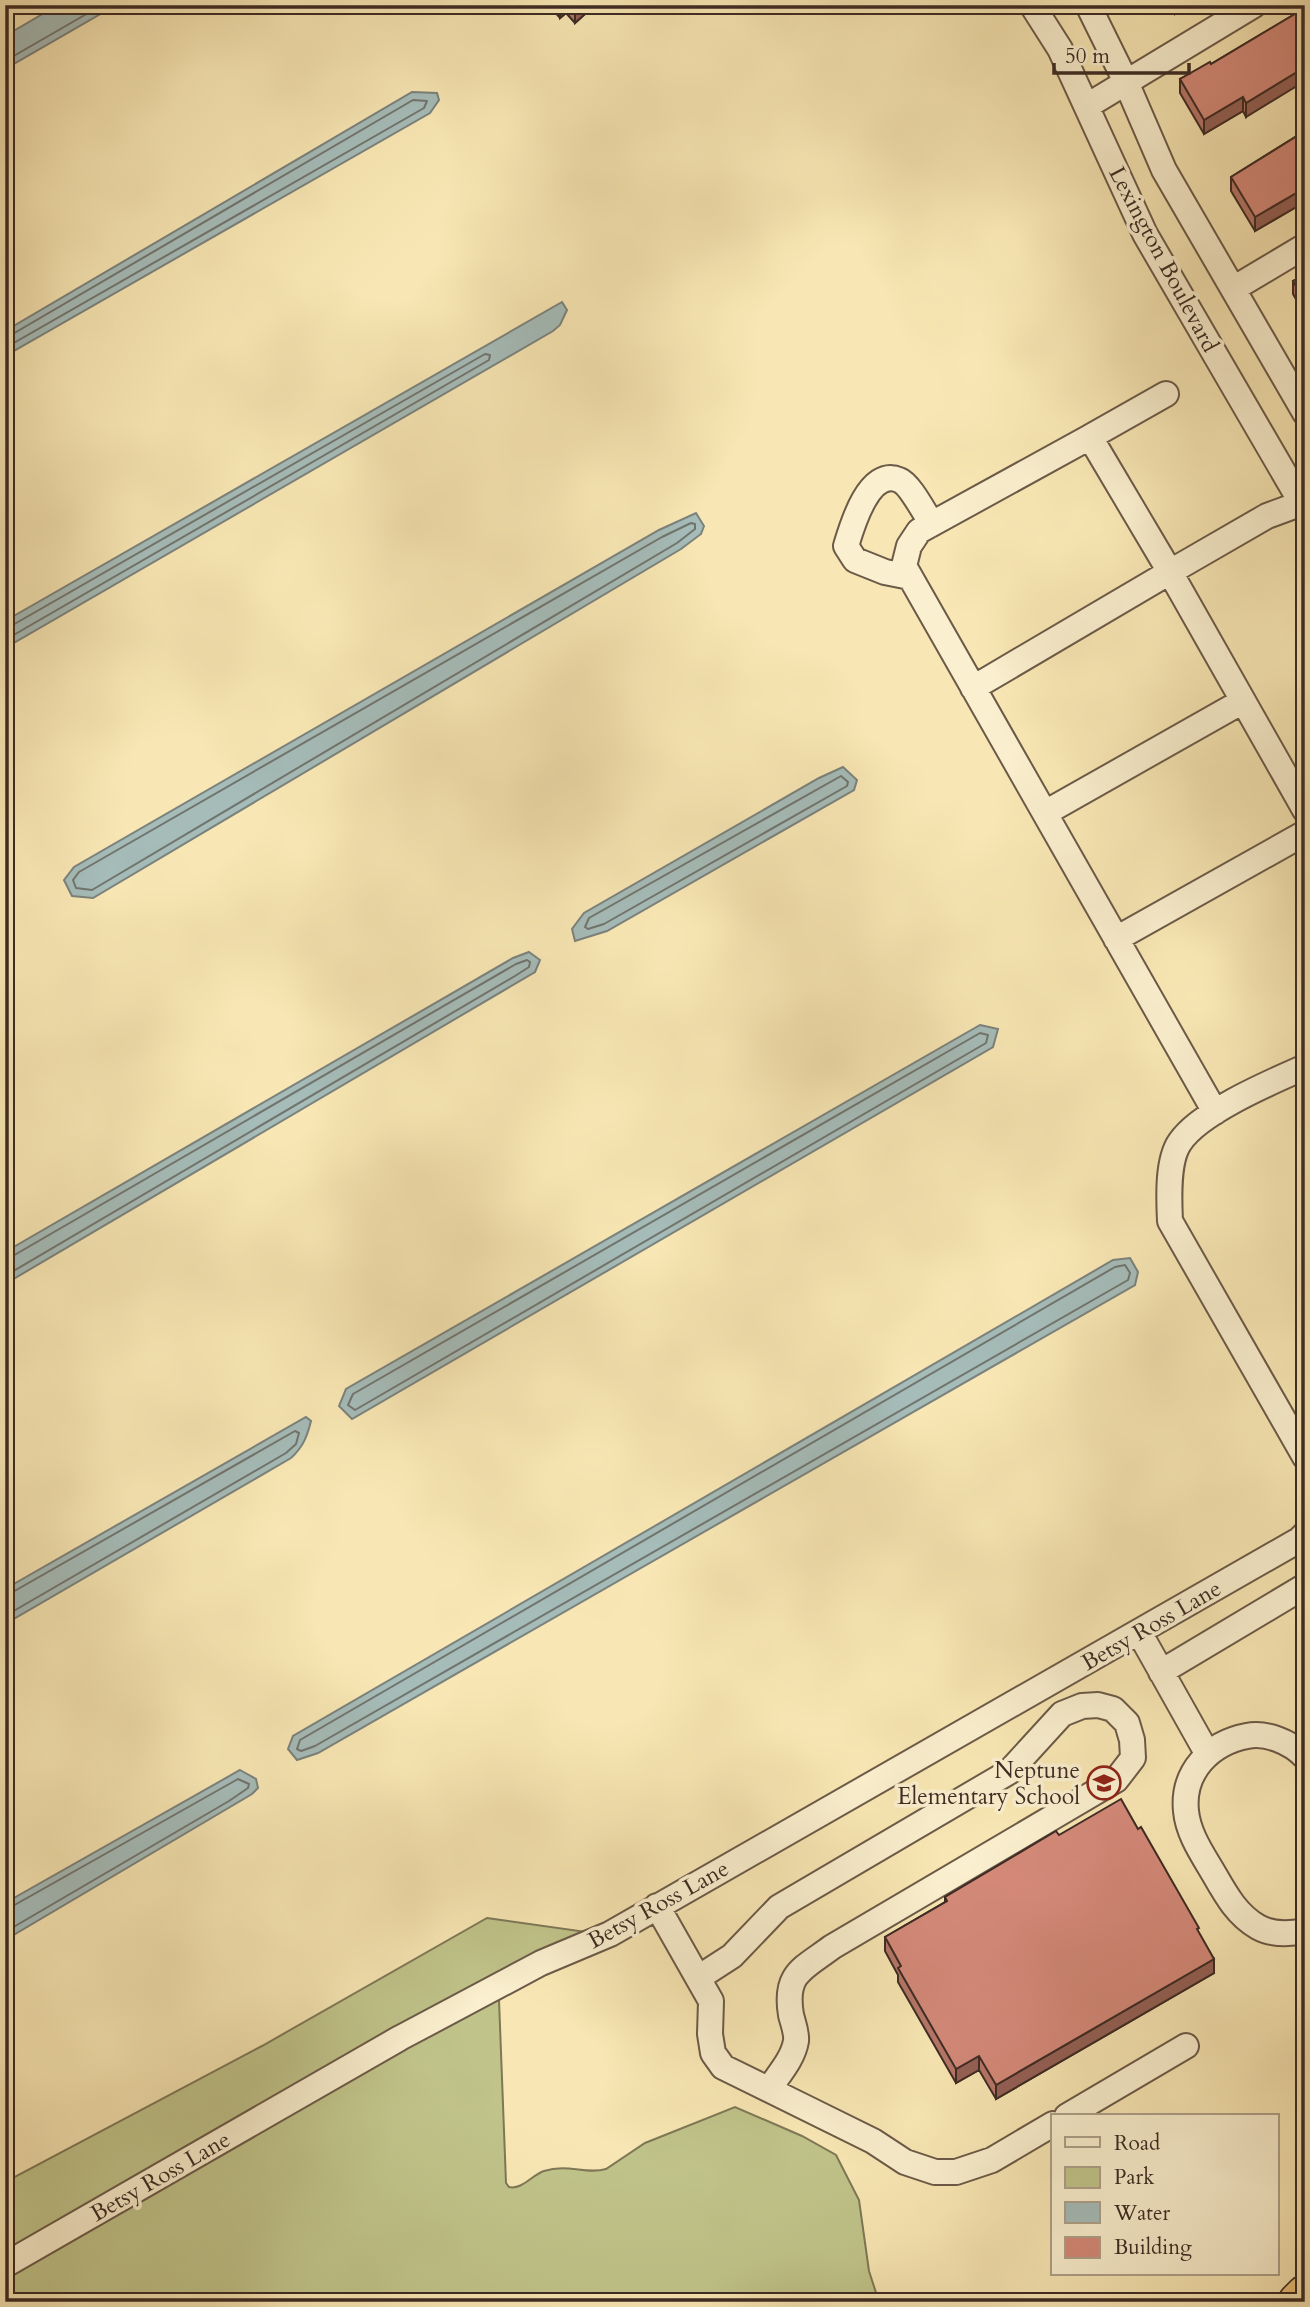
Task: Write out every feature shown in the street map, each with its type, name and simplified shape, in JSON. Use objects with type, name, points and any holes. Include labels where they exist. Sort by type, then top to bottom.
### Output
[{"type":"highway","points":[[1297,2302],[1305,2294]]},
{"type":"street","name":"Lexington Boulevard","points":[[1032,5],[1060,49],[1145,234],[1304,505]]},
{"type":"street","name":"Lexington Boulevard","points":[[1088,5],[1126,82],[1164,170],[1305,414]]},
{"type":"street","points":[[1087,106],[1254,5]]},
{"type":"street","points":[[1233,289],[1305,246]]},
{"type":"street","points":[[1166,394],[919,531],[909,546],[904,566],[1215,1112]]},
{"type":"street","points":[[1090,437],[1305,810]]},
{"type":"street","points":[[910,577],[885,572],[855,560],[846,546],[855,519],[872,486],[885,479],[899,480],[907,487],[932,524]]},
{"type":"street","points":[[973,688],[1267,516],[1304,505]]},
{"type":"street","points":[[1045,813],[1243,701]]},
{"type":"street","points":[[1116,939],[1305,833]]},
{"type":"street","points":[[1305,1067],[1205,1117],[1179,1143],[1169,1180],[1170,1221],[1305,1457]]},
{"type":"street","name":"Betsy Ross Lane","points":[[5,2265],[400,2038],[541,1963],[610,1934],[1299,1540],[1305,1534]]},
{"type":"street","points":[[1161,1672],[1305,1586]]},
{"type":"street","points":[[1139,1632],[1207,1753]]},
{"type":"street","points":[[698,1979],[732,1956],[779,1907],[1009,1772],[1062,1714],[1082,1706],[1098,1705],[1113,1709],[1127,1723],[1133,1758],[1116,1780],[832,1947],[794,1976],[789,1992],[797,2039],[791,2055],[769,2089]]},
{"type":"street","points":[[1305,1757],[1288,1744],[1272,1737],[1255,1734],[1238,1738],[1207,1753],[1192,1773],[1186,1792],[1186,1813],[1195,1842],[1230,1902],[1260,1929],[1293,1934],[1305,1931]]},
{"type":"street","points":[[657,1906],[711,2001],[710,2034],[713,2053],[723,2067],[873,2141],[905,2162],[934,2172],[956,2172],[992,2160],[1051,2125]]},
{"type":"street","points":[[1070,2114],[1186,2046]]},
{"type":"green space","points":[[487,1918],[608,1935],[499,2000],[506,2183],[509,2187],[523,2184],[544,2171],[553,2169],[606,2169],[645,2143],[735,2107],[802,2136],[836,2155],[859,2200],[869,2271],[879,2302],[5,2302],[5,2182],[262,2046]]},
{"type":"water","points":[[58,5],[116,5],[5,69],[5,36]]},
{"type":"water","points":[[412,92],[437,93],[439,100],[430,113],[5,356],[5,331]]},
{"type":"water","points":[[562,302],[567,310],[560,325],[553,331],[5,648],[5,621]]},
{"type":"water","points":[[696,513],[704,526],[701,534],[681,549],[93,898],[72,896],[64,880],[74,867],[659,530]]},
{"type":"water","points":[[843,767],[857,780],[854,790],[607,931],[575,941],[572,929],[584,913],[819,778]]},
{"type":"water","points":[[529,952],[540,960],[535,972],[5,1284],[5,1252],[513,958]]},
{"type":"water","points":[[980,1025],[998,1029],[993,1047],[352,1419],[339,1406],[346,1389]]},
{"type":"water","points":[[1130,1258],[1138,1272],[1135,1285],[318,1753],[297,1760],[288,1749],[293,1736],[1113,1260]]},
{"type":"water","points":[[306,1417],[311,1421],[308,1432],[302,1446],[291,1458],[5,1624],[5,1589]]},
{"type":"water","points":[[240,1770],[256,1779],[258,1788],[252,1794],[5,1940],[5,1903]]},
{"type":"building","points":[[1305,8],[1305,67],[1246,103],[1243,97],[1204,120],[1180,79],[1210,62],[1211,64]]},
{"type":"building","points":[[1305,131],[1305,192],[1300,195],[1298,192],[1255,217],[1231,177]]},
{"type":"building","points":[[1305,275],[1305,302],[1293,281]]},
{"type":"building","points":[[1121,1799],[1138,1829],[1141,1827],[1214,1959],[996,2085],[979,2056],[956,2069],[898,1968],[901,1966],[885,1937],[947,1901],[945,1897],[1056,1831],[1059,1835]]},
{"type":"place","name":"Neptune Elementary School","points":[[1104,1783]]}]
